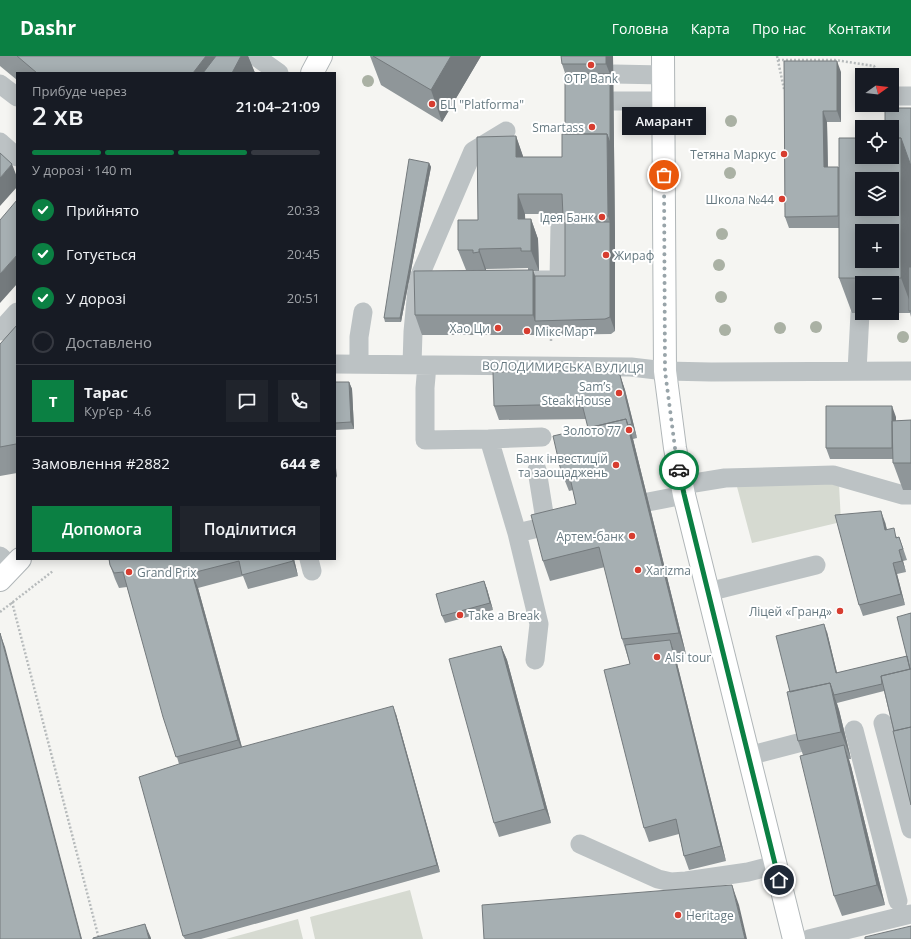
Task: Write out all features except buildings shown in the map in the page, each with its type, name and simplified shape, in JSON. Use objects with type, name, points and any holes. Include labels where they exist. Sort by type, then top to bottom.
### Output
[{"type":"main road","points":[[313,72],[321,56]]},
{"type":"main road","points":[[664,65],[665,371],[675,448],[683,490],[794,939]]},
{"type":"street","points":[[255,56],[278,72]]},
{"type":"street","points":[[614,74],[664,65]]},
{"type":"street","points":[[0,84],[16,96]]},
{"type":"street","points":[[899,96],[911,96]]},
{"type":"street","points":[[614,101],[663,100]]},
{"type":"street","points":[[506,131],[473,151],[426,280],[413,332],[425,388],[425,440],[542,437]]},
{"type":"street","points":[[0,142],[16,156]]},
{"type":"street","points":[[519,280],[559,280],[560,225]]},
{"type":"street","points":[[359,364],[359,337],[363,312]]},
{"type":"street","points":[[0,331],[16,313]]},
{"type":"street","points":[[858,371],[860,320]]},
{"type":"street","name":"ВОЛОДИМИРСЬКА ВУЛИЦЯ","points":[[336,364],[631,367],[665,371],[710,372],[911,371]]},
{"type":"street","points":[[490,439],[517,533],[539,624],[535,660]]},
{"type":"street","points":[[517,533],[563,524],[537,470]]},
{"type":"street","points":[[648,502],[725,478],[834,475],[903,495],[911,495]]},
{"type":"street","points":[[708,592],[816,565]]},
{"type":"street","points":[[809,939],[904,908],[849,731],[888,722],[911,829]]},
{"type":"street","points":[[748,756],[802,742]]},
{"type":"street","points":[[580,844],[658,879],[671,882],[748,872],[775,865]]},
{"type":"path","points":[[777,56],[784,88]]},
{"type":"path","points":[[778,60],[835,60],[874,66],[875,68]]},
{"type":"path","points":[[551,335],[551,341]]},
{"type":"path","points":[[0,612],[53,571]]},
{"type":"path","points":[[12,602],[99,939]]},
{"type":"shaded area","points":[[736,483],[839,484],[841,522],[752,543]]},
{"type":"shaded area","points":[[410,890],[423,939],[315,939],[310,917]]},
{"type":"shaded area","points":[[298,919],[303,939],[226,939]]},
{"type":"way so far","points":[[664,175],[666,325],[665,371],[679,470]]},
{"type":"place","name":"OTP Bank","points":[[591,65]]},
{"type":"place","name":"БЦ \"Platforma\"","points":[[432,104]]},
{"type":"place","name":"Smartass","points":[[592,127]]},
{"type":"place","name":"Тетяна Маркус","points":[[784,154]]},
{"type":"place","name":"Амарант","points":[[664,175]]},
{"type":"place","name":"Школа №44","points":[[782,199]]},
{"type":"place","name":"Ідея Банк","points":[[602,217]]},
{"type":"place","name":"Жираф","points":[[606,255]]},
{"type":"place","name":"Хао Ци","points":[[498,328]]},
{"type":"place","name":"Мікс Март","points":[[527,331]]},
{"type":"place","name":"Sam’s Steak House","points":[[619,393]]},
{"type":"place","name":"Золото 77","points":[[629,430]]},
{"type":"place","name":"Банк інвестицій та заощаджень","points":[[616,465]]},
{"type":"place","name":"Артем-банк","points":[[632,536]]},
{"type":"place","name":"Xarizma","points":[[638,570]]},
{"type":"place","name":"Grand Prix","points":[[129,572]]},
{"type":"place","name":"Ліцей «Гранд»","points":[[840,611]]},
{"type":"place","name":"Take a Break","points":[[460,615]]},
{"type":"place","name":"Alsi tour","points":[[657,657]]},
{"type":"place","name":"Heritage","points":[[678,915]]},
{"type":"route","points":[[679,470],[779,880]]}]
